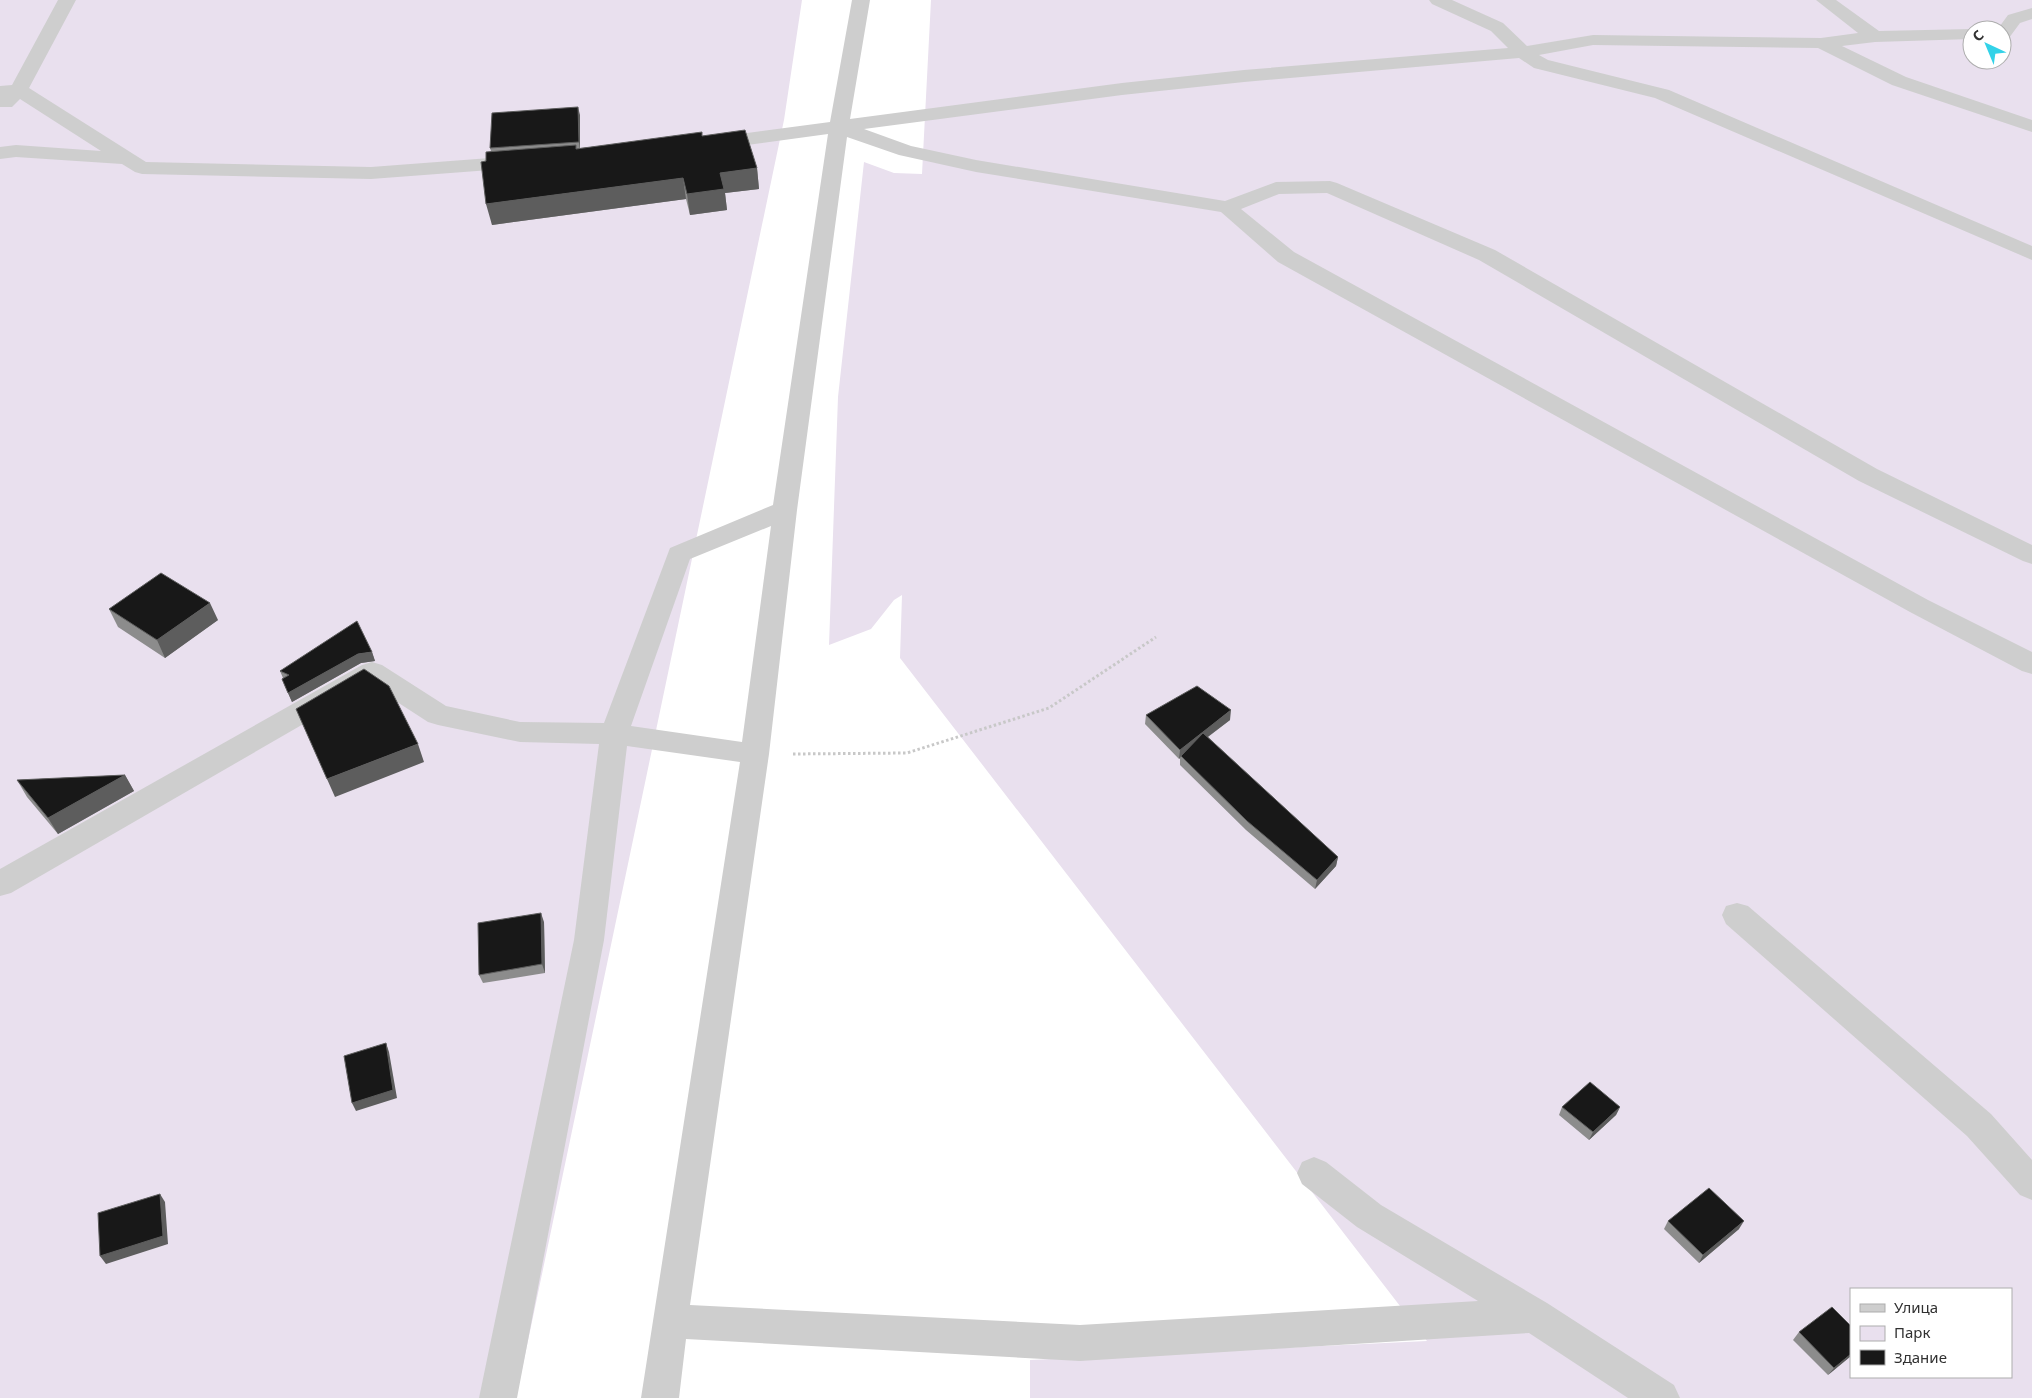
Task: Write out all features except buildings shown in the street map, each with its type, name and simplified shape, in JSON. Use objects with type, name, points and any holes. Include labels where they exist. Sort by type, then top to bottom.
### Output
[{"type":"street","points":[[0,107],[67,0]]},
{"type":"street","points":[[660,1398],[755,754],[786,510],[839,127],[861,0]]},
{"type":"street","points":[[1438,0],[1497,27],[1523,52],[1540,64],[1662,94],[2032,254]]},
{"type":"street","points":[[1824,0],[1875,36]]},
{"type":"street","points":[[2012,22],[2014,19],[2032,13]]},
{"type":"street","points":[[2012,34],[2022,33]]},
{"type":"street","points":[[687,147],[1150,86],[1523,52],[1592,40],[1821,43],[1875,36],[1962,34]]},
{"type":"street","points":[[1821,43],[1899,81],[2032,126]]},
{"type":"street","points":[[10,91],[142,168],[371,173],[540,161]]},
{"type":"street","points":[[839,127],[906,151],[976,166],[1227,207],[1276,188],[1330,187],[1339,190],[1487,255],[1868,475],[2032,555]]},
{"type":"street","points":[[0,153],[16,151],[127,158]]},
{"type":"street","points":[[1227,207],[1286,257],[1910,602],[2032,664]]},
{"type":"street","points":[[498,1398],[589,940],[614,734],[679,554],[786,510]]},
{"type":"street","points":[[0,884],[372,672],[438,715],[520,732],[614,734],[755,754]]},
{"type":"street","points":[[1737,915],[1979,1125],[2032,1184]]},
{"type":"street","points":[[1314,1173],[1369,1216],[1534,1315],[1661,1398]]},
{"type":"street","points":[[670,1322],[1080,1343],[1534,1315]]},
{"type":"path","points":[[755,754],[906,753],[1049,708],[1156,637]]},
{"type":"green space","points":[[0,0],[802,0],[784,120],[516,1398],[0,1398]]},
{"type":"green space","points":[[931,0],[2032,0],[2032,1398],[1030,1398],[1030,1360],[1427,1341],[900,658],[902,595],[894,600],[871,629],[829,645],[838,397],[864,162],[894,173],[922,174]]}]
